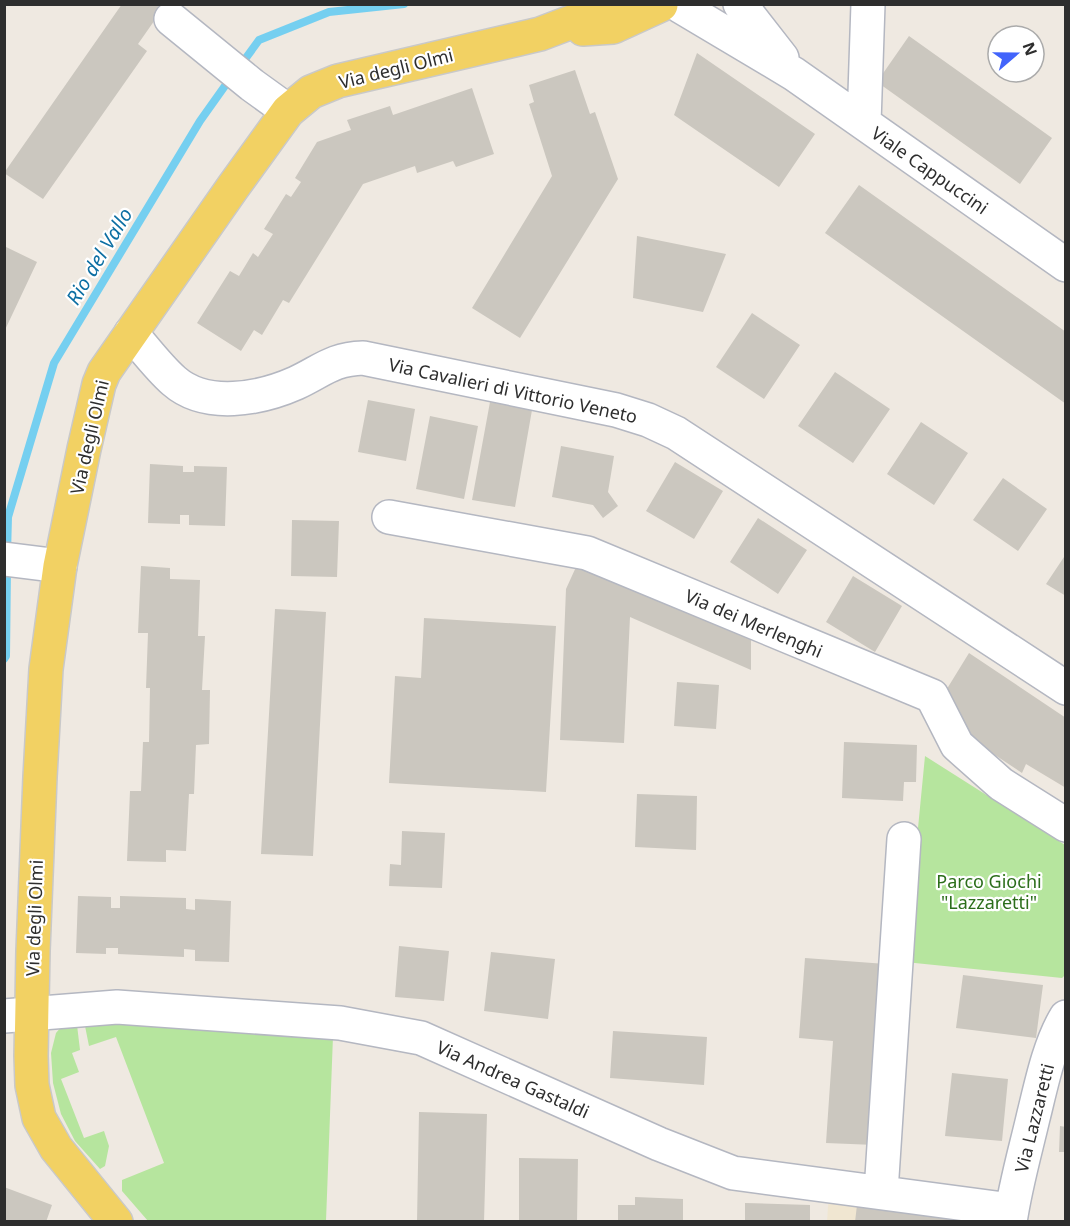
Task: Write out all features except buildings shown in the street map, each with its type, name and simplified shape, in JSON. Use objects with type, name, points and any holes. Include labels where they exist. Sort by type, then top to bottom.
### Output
[{"type":"main road","name":"Via degli Olmi","points":[[540,34],[603,10],[610,4]]},
{"type":"main road","name":"Via degli Olmi","points":[[116,1221],[56,1148],[39,1118],[18,1014],[39,785],[46,669],[31,562],[104,372],[288,111],[311,92],[338,81],[540,34],[613,27],[671,5]]},
{"type":"street","name":"Viale Cappuccini","points":[[740,4],[794,74]]},
{"type":"street","points":[[864,123],[868,4]]},
{"type":"street","name":"Viale Cappuccini","points":[[671,5],[794,74],[1065,265]]},
{"type":"street","points":[[171,19],[252,85],[288,111]]},
{"type":"street","name":"Via Cavalieri di Vittorio Veneto","points":[[131,333],[174,381],[189,391],[208,397],[256,396],[298,382],[348,358],[363,358],[616,410],[648,420],[676,434],[1065,688]]},
{"type":"street","name":"Via dei Merlenghi","points":[[389,517],[587,553],[932,696],[957,745],[1001,784],[1065,825]]},
{"type":"street","points":[[881,1192],[904,839]]},
{"type":"street","name":"Via Andrea Gastaldi","points":[[18,1014],[117,1007],[340,1023],[421,1038],[659,1144],[733,1173],[881,1192],[1011,1216]]},
{"type":"street","name":"Via Lazzaretti","points":[[1011,1216],[1044,1073],[1065,1017]]},
{"type":"shaded area","points":[[829,1193],[993,1222],[827,1222]]},
{"type":"green space","name":"Parco Giochi \"Lazzaretti\"","points":[[925,756],[1065,845],[1065,975],[1062,978],[905,962]]},
{"type":"green space","points":[[112,1022],[333,1036],[326,1221],[148,1221],[122,1191],[122,1180],[164,1163],[116,1037],[89,1046],[85,1026]]},
{"type":"green space","points":[[77,1025],[80,1050],[72,1053],[79,1072],[61,1079],[84,1138],[104,1131],[109,1146],[105,1166],[100,1169],[75,1141],[61,1114],[53,1083],[51,1053],[56,1033],[62,1026]]},
{"type":"waterway","name":"Rio del Vallo","points":[[240,66],[259,40],[329,12],[404,4]]},
{"type":"waterway","name":"Rio del Vallo","points":[[7,554],[8,517],[54,363],[200,121],[232,76]]},
{"type":"waterway","name":"Rio del Vallo","points":[[4,659],[6,656],[7,567]]}]
